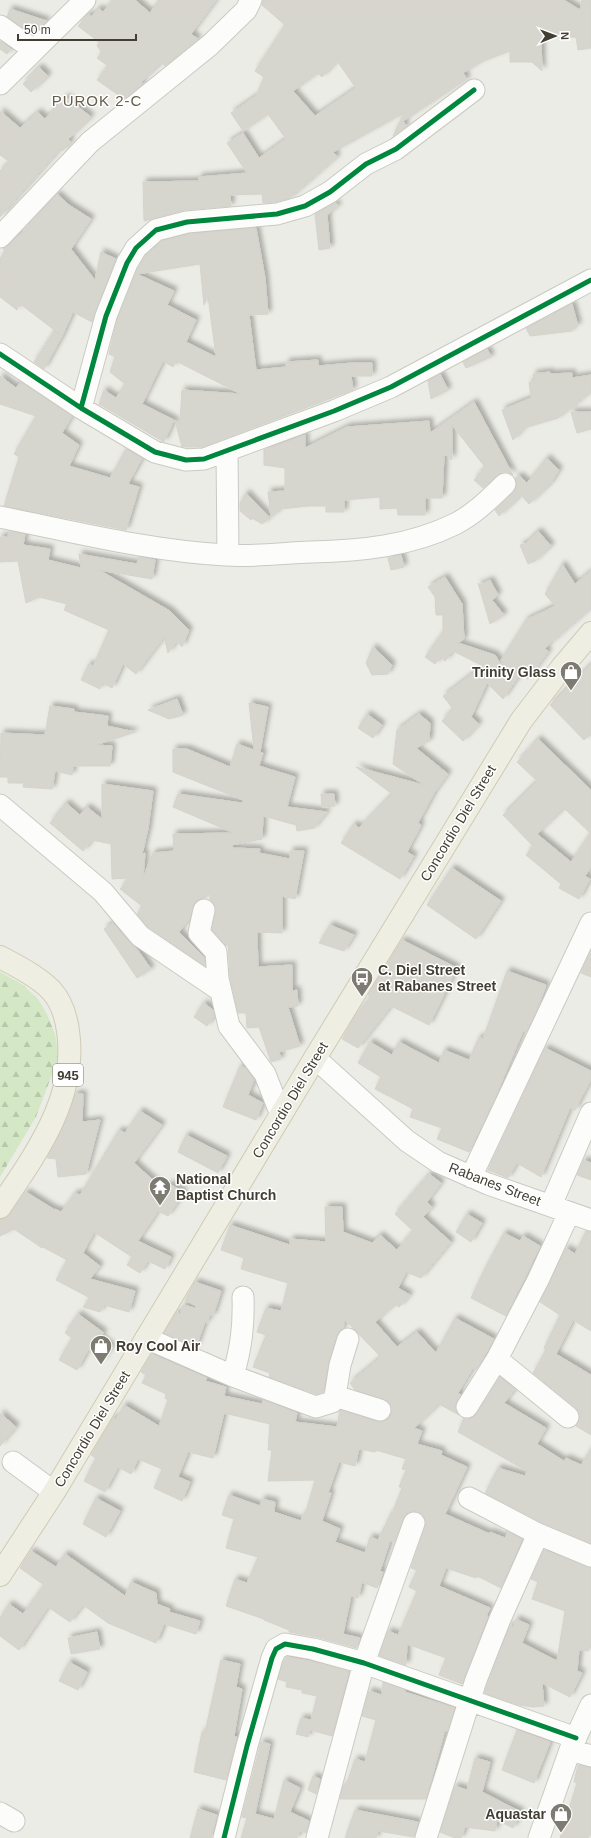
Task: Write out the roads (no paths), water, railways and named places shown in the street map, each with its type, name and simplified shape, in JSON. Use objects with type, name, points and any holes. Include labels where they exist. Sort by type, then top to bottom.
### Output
[{"type":"main road","name":"Concordio Diel Street","points":[[0,1575],[54,1492],[315,1058],[521,721],[563,666],[591,633]]},
{"type":"main road","name":"945","points":[[0,957],[35,977],[51,990],[62,1006],[67,1023],[70,1045],[69,1068],[60,1105],[32,1158],[0,1207]]},
{"type":"street","points":[[0,84],[85,0]]},
{"type":"street","points":[[0,238],[90,142],[210,45],[246,10],[251,0]]},
{"type":"street","points":[[0,26],[34,50]]},
{"type":"street","points":[[82,408],[106,316],[125,268],[136,248],[156,230],[187,222],[277,214],[305,206],[330,192],[366,164],[396,149],[474,90]]},
{"type":"street","points":[[0,354],[82,408],[155,452],[186,460],[204,459],[334,411],[391,387],[591,280]]},
{"type":"street","points":[[227,451],[228,555]]},
{"type":"street","points":[[0,517],[131,543],[228,555],[352,551],[406,542],[455,524],[478,510],[504,484]]},
{"type":"street","points":[[0,805],[103,892],[140,936],[221,991]]},
{"type":"street","points":[[204,910],[200,933],[216,952],[221,991],[229,1026],[265,1074],[281,1116]]},
{"type":"street","points":[[472,1177],[591,923]]},
{"type":"street","name":"Rabanes Street","points":[[315,1058],[407,1141],[438,1162],[488,1184],[591,1220]]},
{"type":"street","points":[[467,1407],[497,1359],[538,1280],[591,1113]]},
{"type":"street","points":[[233,1376],[242,1343],[243,1297]]},
{"type":"street","points":[[146,1338],[233,1376],[316,1407],[332,1402],[335,1396],[340,1365],[348,1339]]},
{"type":"street","points":[[497,1359],[568,1417]]},
{"type":"street","points":[[335,1396],[380,1410]]},
{"type":"street","points":[[13,1462],[54,1492]]},
{"type":"street","points":[[469,1498],[538,1534],[591,1556]]},
{"type":"street","points":[[318,1838],[364,1663],[414,1523]]},
{"type":"street","points":[[426,1838],[469,1700],[492,1640],[538,1534]]},
{"type":"street","points":[[224,1838],[247,1746],[276,1649],[285,1644],[292,1644],[364,1663],[469,1700],[573,1744],[591,1756]]},
{"type":"street","points":[[539,1838],[573,1744],[591,1705]]},
{"type":"place","name":"Trinity Glass","points":[[571,692]]},
{"type":"place","name":"C. Diel Street at Rabanes Street","points":[[362,998]]},
{"type":"place","name":"National Baptist Church","points":[[160,1206]]},
{"type":"place","name":"Roy Cool Air","points":[[101,1366]]},
{"type":"place","name":"Aquastar","points":[[561,1834]]},
{"type":"district","name":"PUROK 2-C","points":[[97,100]]}]
